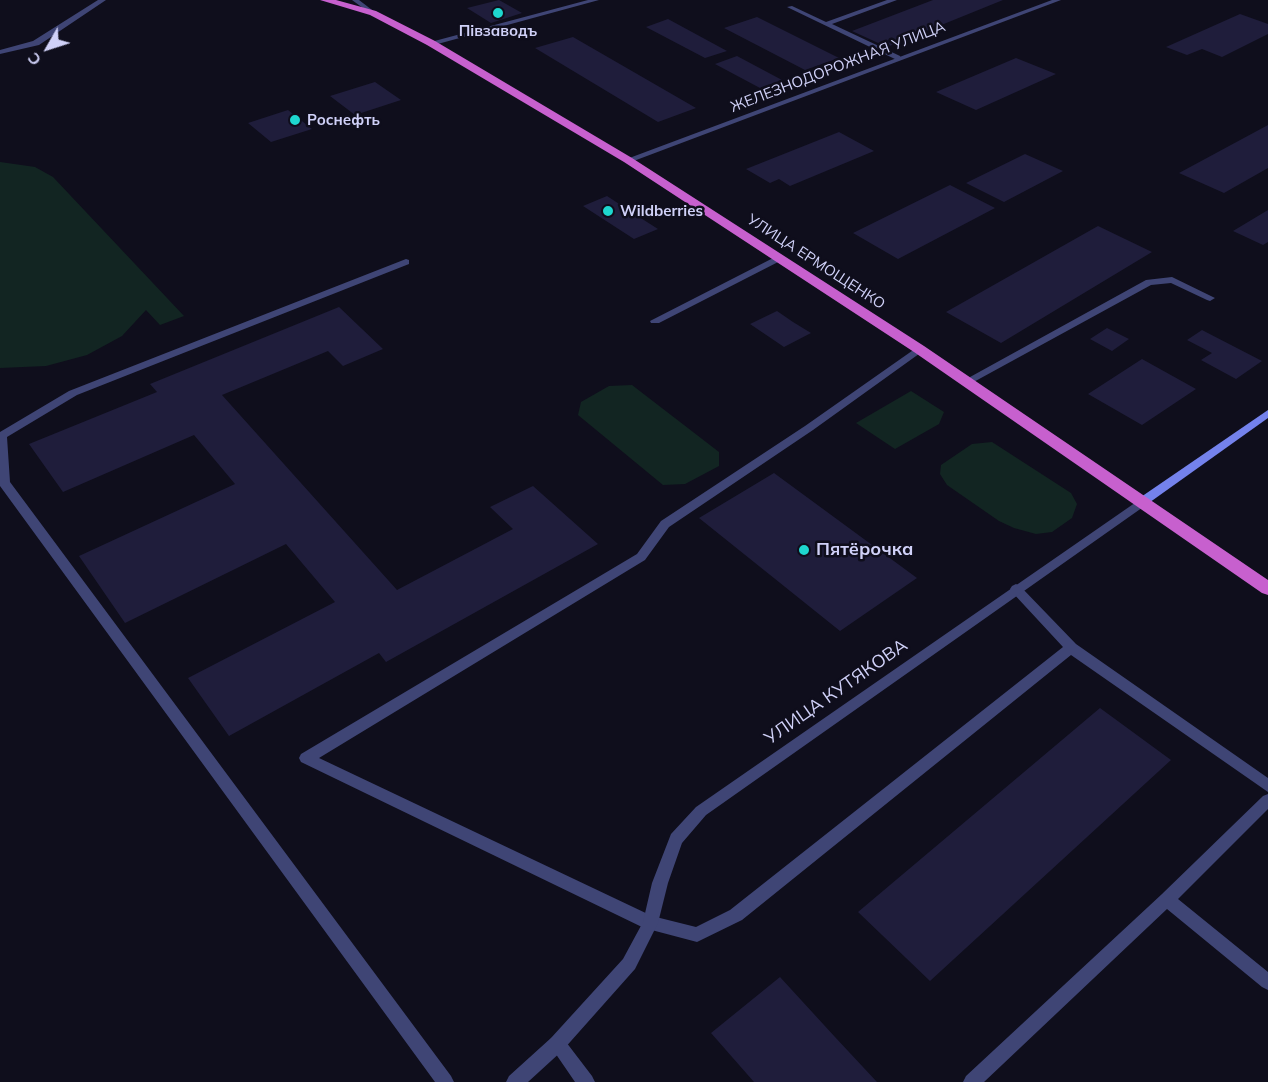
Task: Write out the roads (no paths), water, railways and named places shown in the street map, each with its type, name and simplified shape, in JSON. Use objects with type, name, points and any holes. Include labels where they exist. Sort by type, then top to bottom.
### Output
[{"type":"highway","name":"УЛИЦА ЕРМОЩЕНКО","points":[[325,0],[373,13],[431,43],[627,160],[919,349],[1268,589]]},
{"type":"main road","name":"УЛИЦА КУТЯКОВА","points":[[1142,502],[1268,413]]},
{"type":"street","points":[[0,52],[36,43],[103,0]]},
{"type":"street","points":[[355,0],[373,13]]},
{"type":"street","points":[[431,43],[596,0]]},
{"type":"street","points":[[826,24],[894,0]]},
{"type":"street","name":"ЖЕЛЕЗНОДОРОЖНАЯ УЛИЦА","points":[[627,160],[1058,0]]},
{"type":"street","points":[[790,7],[897,58]]},
{"type":"street","points":[[655,321],[779,258]]},
{"type":"street","points":[[406,262],[73,393],[1,436],[4,483],[445,1082]]},
{"type":"street","points":[[966,382],[1149,282],[1172,280],[1210,298]]},
{"type":"street","points":[[919,349],[809,428],[665,524],[641,557],[306,758],[650,923],[697,934],[736,915],[1071,648]]},
{"type":"street","name":"УЛИЦА КУТЯКОВА","points":[[515,1082],[557,1044],[628,964],[650,923],[660,883],[676,839],[701,811],[1142,502]]},
{"type":"street","points":[[1016,589],[1071,648],[1268,786]]},
{"type":"street","points":[[972,1082],[1167,899],[1268,800]]},
{"type":"street","points":[[1167,899],[1268,982]]},
{"type":"street","points":[[557,1044],[586,1082]]},
{"type":"place","name":"Пiвзаводъ","points":[[498,13]]},
{"type":"place","name":"Роснефть","points":[[295,120]]},
{"type":"place","name":"Wildberries","points":[[608,211]]},
{"type":"place","name":"Пятёрочка","points":[[804,550]]}]
